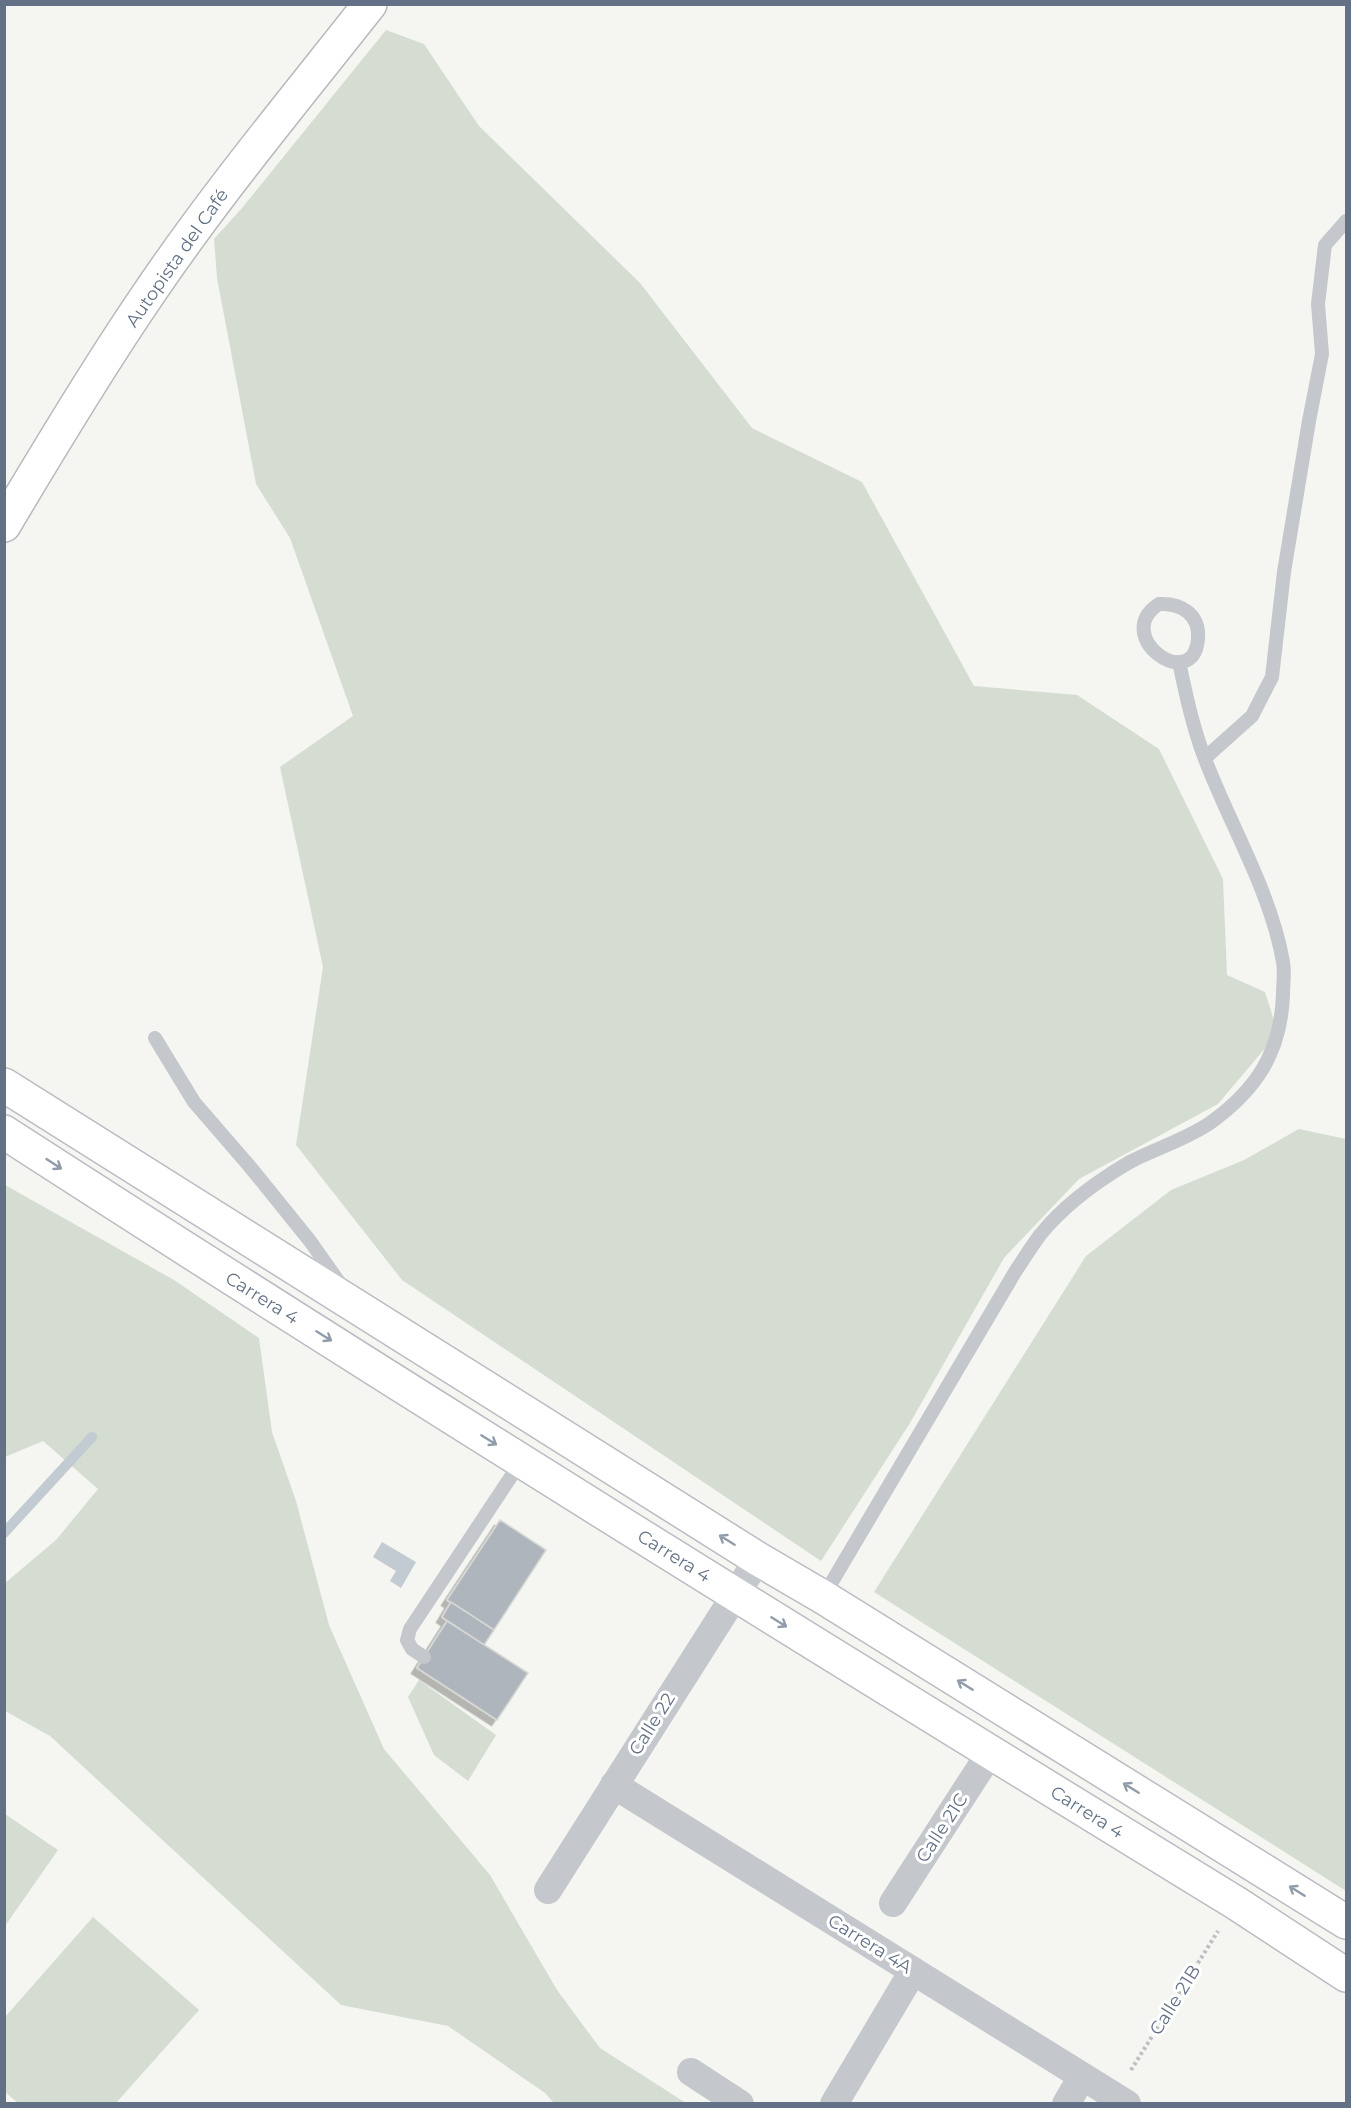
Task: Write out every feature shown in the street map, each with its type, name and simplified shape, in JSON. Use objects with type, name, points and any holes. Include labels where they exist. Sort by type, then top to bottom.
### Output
[{"type":"main road","name":"Autopista del Café","points":[[4,525],[141,304],[237,173],[370,4]]},
{"type":"main road","points":[[4,1085],[758,1559],[1347,1922]]},
{"type":"main road","name":"Carrera 4","points":[[4,1132],[211,1265],[735,1594],[1347,1975]]},
{"type":"street","name":"Calle 22","points":[[548,1890],[758,1559]]},
{"type":"street","name":"Calle 21C","points":[[893,1904],[990,1753]]},
{"type":"street","name":"Carrera 4A","points":[[614,1785],[1121,2100]]},
{"type":"street","points":[[834,2103],[913,1971]]},
{"type":"street","points":[[691,2072],[740,2103]]},
{"type":"street","points":[[1066,2103],[1082,2077]]},
{"type":"lane","points":[[1204,758],[1252,716],[1272,677],[1286,561],[1322,354],[1318,304],[1325,245],[1347,221]]},
{"type":"lane","points":[[1159,604],[1180,606],[1187,609],[1195,619],[1198,636],[1197,648],[1192,656],[1179,662],[1172,662],[1157,656],[1148,644],[1145,621],[1151,609],[1159,604]]},
{"type":"lane","points":[[823,1597],[1015,1272],[1041,1234],[1065,1208],[1095,1185],[1129,1163],[1206,1125],[1233,1106],[1253,1084],[1269,1060],[1278,1033],[1283,1004],[1284,964],[1274,924],[1204,758],[1187,701],[1179,662]]},
{"type":"lane","points":[[155,1038],[194,1102],[295,1223],[358,1308]]},
{"type":"lane","points":[[424,1657],[412,1649],[407,1640],[410,1629],[522,1460]]},
{"type":"path","name":"Calle 21B","points":[[1121,2100],[1236,1904]]},
{"type":"shaded area","points":[[386,30],[424,44],[479,126],[640,283],[752,428],[862,482],[974,686],[1077,695],[1159,749],[1223,879],[1227,975],[1265,992],[1278,1033],[1218,1104],[1079,1179],[1004,1258],[910,1423],[821,1561],[402,1280],[296,1145],[323,967],[280,767],[353,716],[290,538],[256,484],[217,278],[214,239],[242,208]]},
{"type":"shaded area","points":[[1299,1129],[1346,1139],[1346,1891],[874,1592],[1086,1256],[1171,1190],[1244,1160]]},
{"type":"shaded area","points":[[5,1185],[174,1280],[259,1338],[272,1432],[296,1501],[329,1625],[384,1749],[490,1875],[557,1990],[600,2048],[686,2103],[554,2103],[545,2093],[448,2026],[341,2005],[50,1736],[5,1711],[5,1583],[56,1540],[98,1489],[43,1441],[5,1457]]},
{"type":"shaded area","points":[[382,1542],[416,1562],[401,1588],[390,1581],[396,1571],[373,1557]]},
{"type":"shaded area","points":[[419,1680],[496,1735],[468,1781],[434,1755],[408,1697]]},
{"type":"shaded area","points":[[5,1814],[58,1850],[5,1926]]},
{"type":"shaded area","points":[[93,1917],[199,2010],[116,2103],[18,2103],[5,2092],[5,2017]]},
{"type":"building","points":[[500,1520],[546,1550],[494,1630],[447,1600]]},
{"type":"building","points":[[451,1602],[494,1630],[484,1645],[442,1617]]},
{"type":"building","points":[[447,1621],[528,1673],[497,1720],[417,1668]]},
{"type":"waterway","points":[[4,1533],[92,1437]]}]
